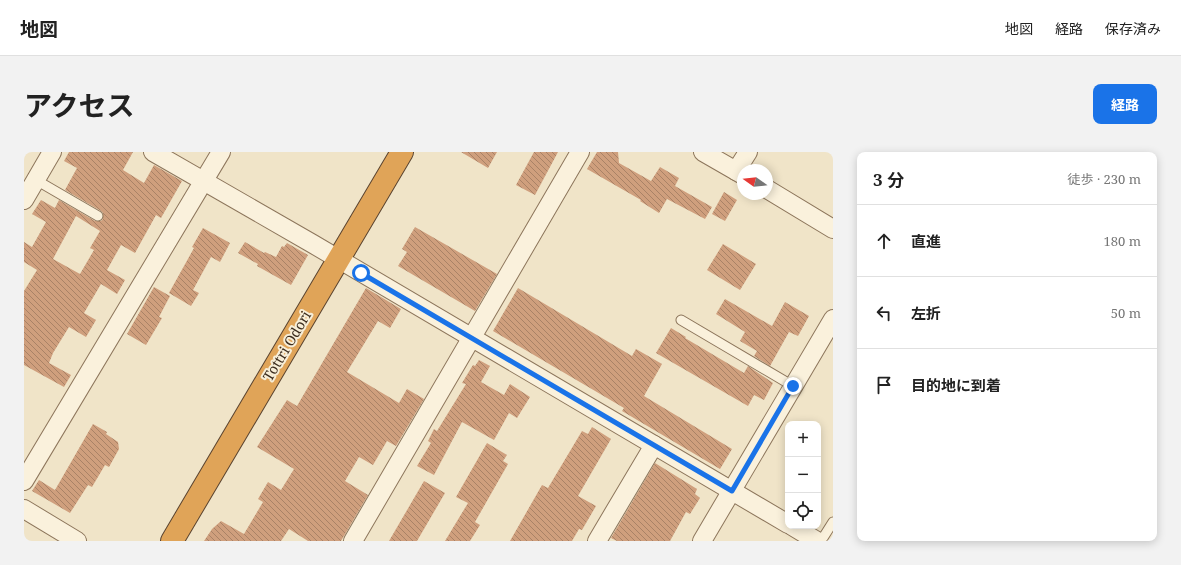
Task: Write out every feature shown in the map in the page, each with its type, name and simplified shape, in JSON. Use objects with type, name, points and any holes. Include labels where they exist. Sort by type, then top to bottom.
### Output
[{"type":"highway","name":"Tottri Odori","points":[[172,541],[402,152]]},
{"type":"street","points":[[24,200],[52,152]]},
{"type":"street","points":[[154,152],[785,522]]},
{"type":"street","points":[[24,481],[221,152]]},
{"type":"street","points":[[353,541],[473,338],[580,152]]},
{"type":"street","points":[[703,152],[737,171]]},
{"type":"street","points":[[743,164],[748,152]]},
{"type":"street","points":[[773,193],[833,229]]},
{"type":"street","points":[[702,541],[833,319]]},
{"type":"street","points":[[598,541],[654,445]]},
{"type":"street","points":[[24,509],[77,541]]},
{"type":"street","points":[[797,529],[817,541]]},
{"type":"lane","points":[[36,180],[98,216]]},
{"type":"lane","points":[[681,320],[793,386]]},
{"type":"lane","points":[[822,541],[833,522]]},
{"type":"building","points":[[69,152],[133,152],[123,170],[144,183],[154,165],[182,181],[161,218],[156,215],[135,253],[121,245],[107,270],[125,280],[117,294],[101,284],[84,313],[96,320],[86,337],[69,327],[53,353],[49,363],[71,375],[64,387],[24,365],[24,291],[37,270],[24,262],[24,242],[32,247],[46,222],[32,214],[41,200],[55,208],[59,200],[95,221],[101,221],[103,219],[103,213],[101,211],[65,190],[77,168],[64,161]],"holes":[[[76,216],[100,231],[90,248],[94,250],[80,274],[53,259]]]},
{"type":"building","points":[[461,152],[497,152],[488,168]]},
{"type":"building","points":[[534,152],[558,152],[535,195],[516,185]]},
{"type":"building","points":[[597,152],[618,152],[619,163],[651,181],[660,167],[679,178],[675,186],[712,207],[705,219],[667,199],[659,213],[640,201],[641,200],[587,169]]},
{"type":"building","points":[[724,192],[737,200],[725,221],[712,214]]},
{"type":"building","points":[[415,227],[497,274],[475,311],[398,266],[407,252],[402,249]]},
{"type":"building","points":[[203,228],[230,243],[220,262],[211,257],[193,290],[199,293],[191,306],[169,293],[194,248],[192,247]]},
{"type":"building","points":[[245,242],[264,253],[265,252],[276,257],[282,246],[284,247],[287,243],[308,255],[291,285],[257,266],[258,264],[238,253]]},
{"type":"building","points":[[723,244],[756,264],[740,290],[707,270]]},
{"type":"building","points":[[154,287],[170,296],[159,317],[162,318],[146,345],[127,334]]},
{"type":"building","points":[[366,288],[401,309],[390,328],[378,321],[347,372],[399,403],[407,389],[424,399],[396,446],[387,441],[373,465],[359,457],[345,481],[368,495],[341,541],[308,541],[289,529],[281,541],[204,541],[212,529],[221,521],[244,534],[263,502],[258,499],[268,482],[281,490],[294,469],[257,447],[287,400],[297,406]]},
{"type":"building","points":[[518,288],[632,356],[636,349],[662,364],[644,396],[732,449],[720,469],[622,411],[624,408],[493,331]]},
{"type":"building","points":[[725,299],[772,326],[785,302],[809,316],[798,336],[789,332],[770,366],[754,356],[757,351],[740,341],[745,332],[716,314]]},
{"type":"building","points":[[671,328],[744,373],[748,366],[773,383],[764,400],[754,395],[748,406],[656,353]]},
{"type":"building","points":[[479,360],[490,366],[481,382],[504,395],[510,384],[530,397],[517,418],[509,413],[494,440],[462,422],[434,475],[417,466],[431,443],[428,441],[434,429],[437,431],[466,384],[462,383],[473,365],[475,366]]},
{"type":"building","points":[[93,424],[107,432],[106,434],[118,442],[119,449],[109,467],[105,465],[92,487],[88,485],[70,513],[32,491],[39,480],[55,490]]},
{"type":"building","points":[[592,427],[611,439],[578,496],[596,506],[582,530],[579,529],[572,541],[510,541],[542,485],[548,488],[582,431],[588,434]]},
{"type":"building","points":[[487,443],[507,455],[503,461],[508,464],[475,522],[480,525],[470,541],[445,541],[468,503],[456,497]]},
{"type":"building","points":[[655,463],[697,489],[695,494],[700,498],[690,514],[686,512],[670,541],[617,541],[611,538]]},
{"type":"building","points":[[424,481],[445,493],[417,541],[389,541]]},
{"type":"route","points":[[361,273],[732,491],[793,386]]}]
